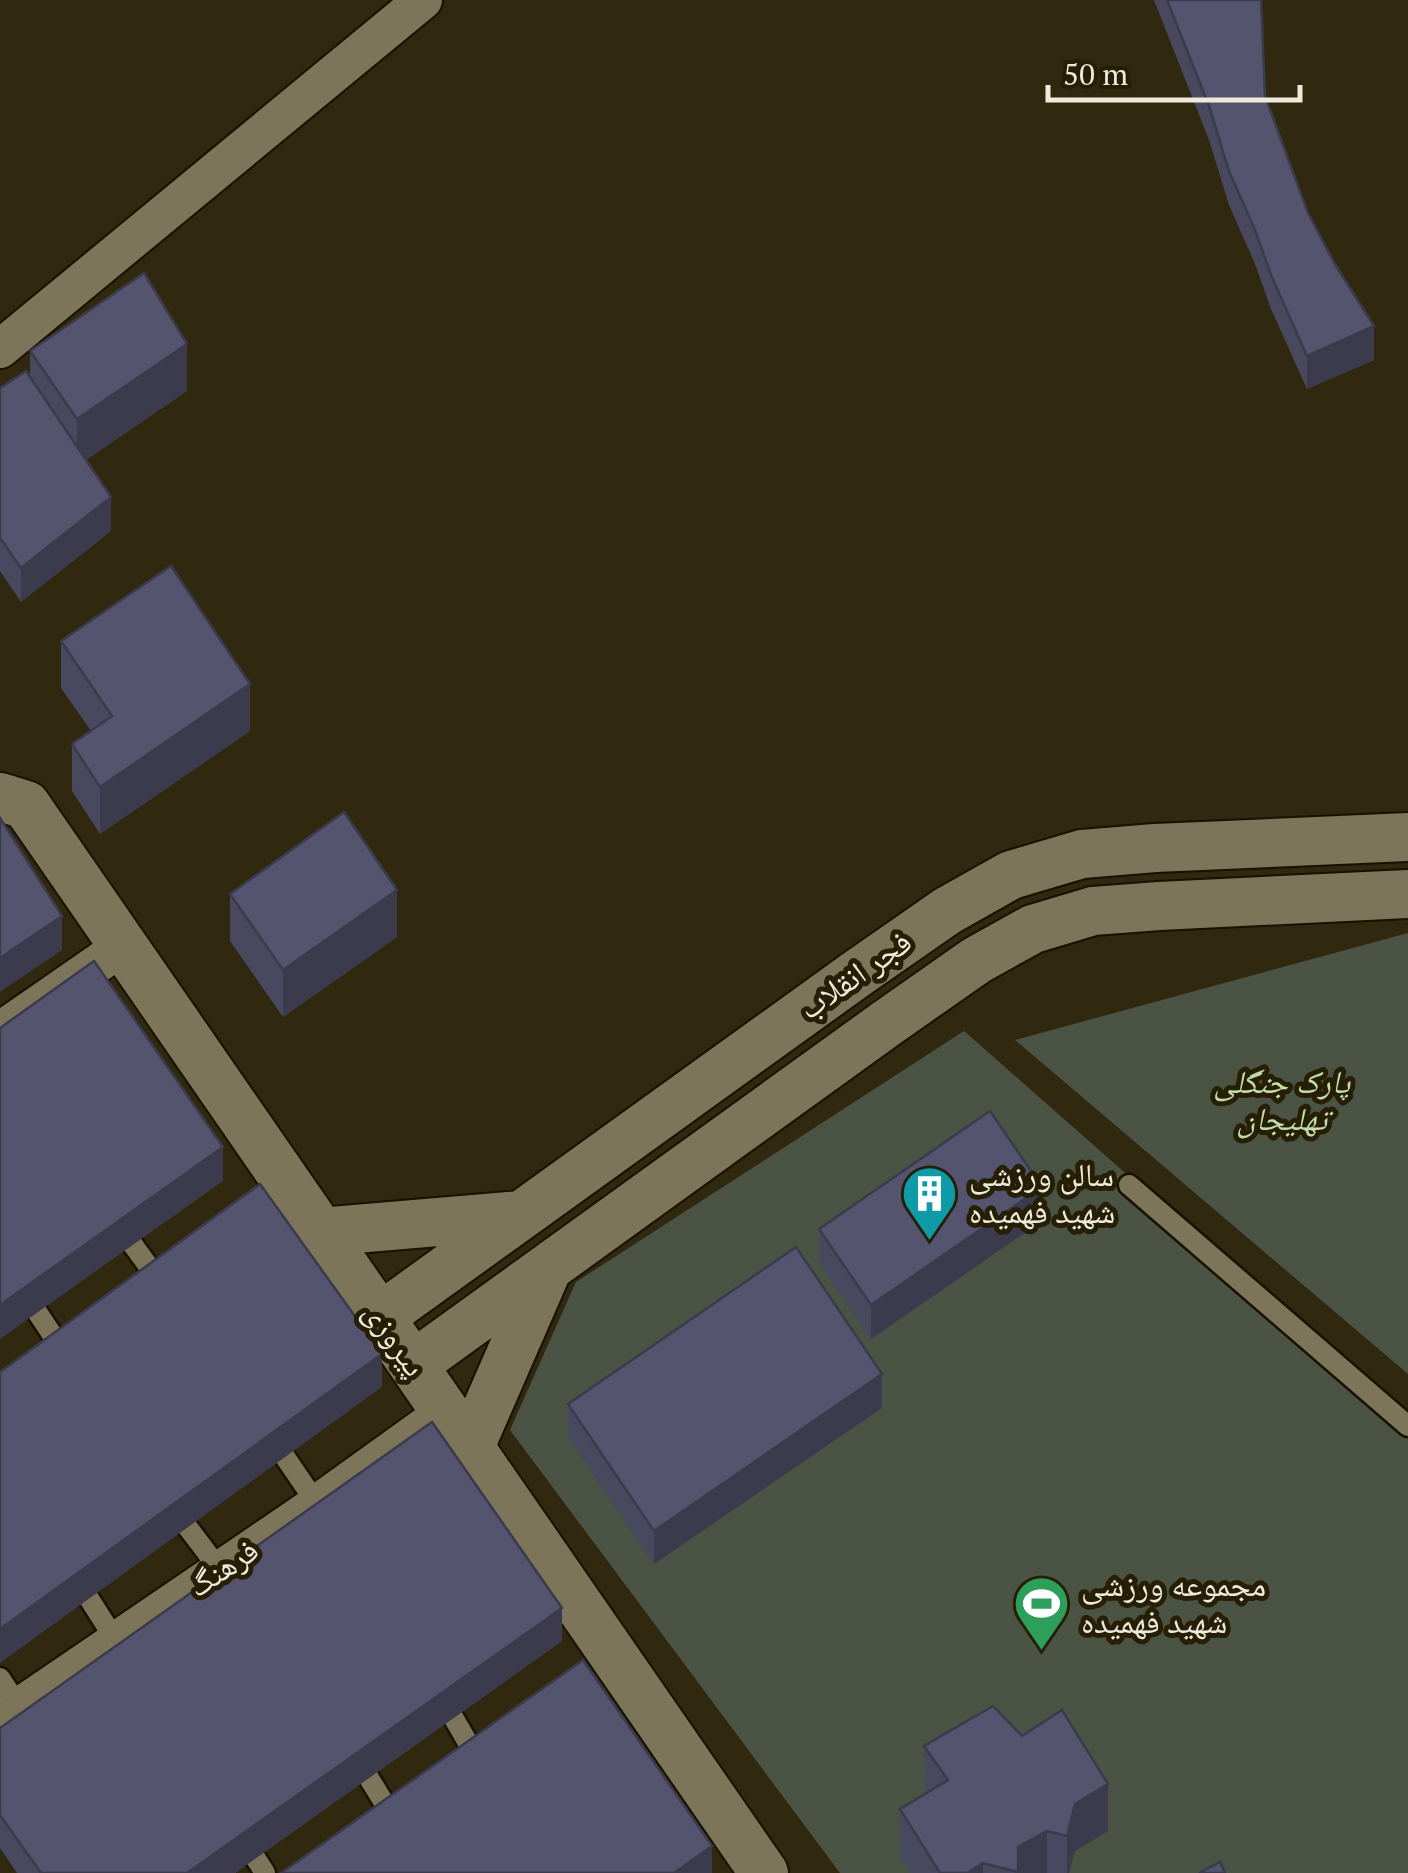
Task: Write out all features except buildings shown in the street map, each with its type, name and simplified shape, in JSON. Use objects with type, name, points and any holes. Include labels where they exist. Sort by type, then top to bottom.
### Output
[{"type":"street","points":[[0,348],[422,0]]},
{"type":"street","name":"پیروزی","points":[[13,801],[123,946],[278,1202],[320,1232],[413,1365],[457,1430],[596,1662],[764,1873]]},
{"type":"street","name":"فجر انقلاب","points":[[380,1318],[931,922],[1011,876],[1082,854],[1408,836]]},
{"type":"street","name":"فجر انقلاب","points":[[413,1365],[977,960],[1033,930],[1093,911],[1408,894]]},
{"type":"street","points":[[0,1032],[123,946]]},
{"type":"street","points":[[320,1232],[522,1215]]},
{"type":"street","points":[[457,1430],[548,1268]]},
{"type":"street","points":[[127,1304],[174,1272]]},
{"type":"street","points":[[46,1359],[94,1326]]},
{"type":"street","name":"فرهنگ","points":[[6,1702],[116,1641],[317,1504],[457,1430]]},
{"type":"lane","points":[[1129,1185],[1408,1426]]},
{"type":"lane","points":[[103,1202],[174,1272]]},
{"type":"lane","points":[[0,1256],[46,1359]]},
{"type":"lane","points":[[261,1423],[317,1504]]},
{"type":"lane","points":[[163,1494],[220,1570]]},
{"type":"lane","points":[[65,1560],[116,1641]]},
{"type":"lane","points":[[345,1738],[429,1778],[431,1680]]},
{"type":"lane","points":[[236,1826],[287,1869]]},
{"type":"green space","name":"پارک جنگلی تهلیجان","points":[[1408,933],[1408,1374],[1015,1040]]},
{"type":"green space","name":"مجموعه ورزشی شهید فهمیده","points":[[964,1031],[1408,1422],[1408,1873],[840,1873],[510,1430],[576,1282]]},
{"type":"place","name":"سالن ورزشی شهید فهمیده","points":[[930,1242]]},
{"type":"place","name":"مجموعه ورزشی شهید فهمیده","points":[[1042,1652]]}]
